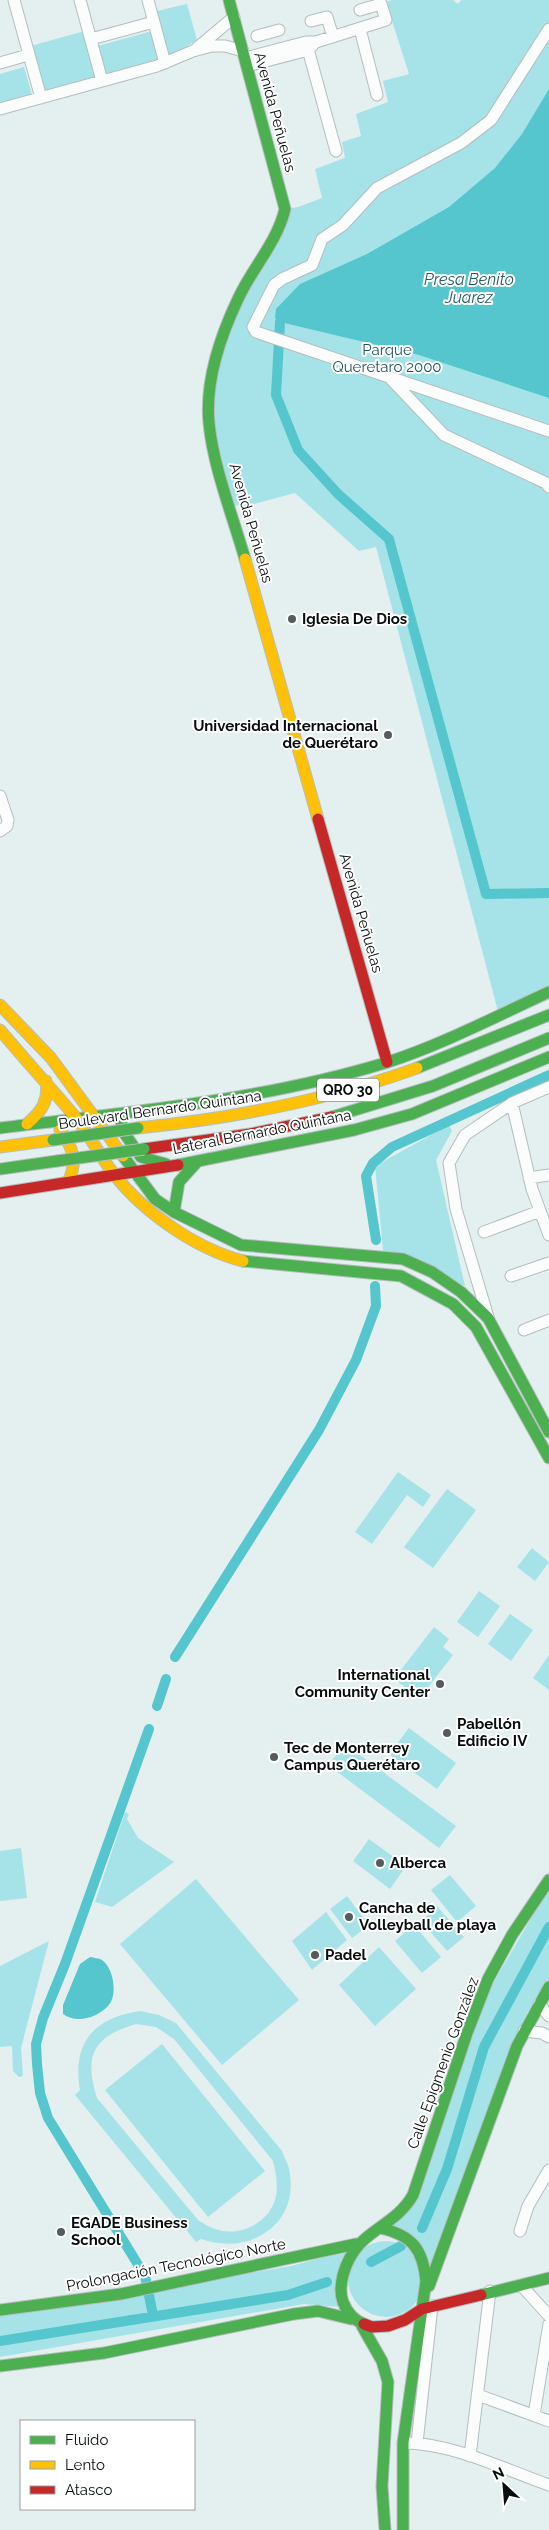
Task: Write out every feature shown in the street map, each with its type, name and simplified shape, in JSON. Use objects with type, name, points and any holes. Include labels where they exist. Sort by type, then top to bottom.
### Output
[{"type":"main road","name":"Avenida Peñuelas","points":[[229,0],[284,209],[280,228],[245,286],[229,318],[212,380],[209,421],[219,468],[387,1062]]},
{"type":"main road","points":[[0,1128],[197,1104],[310,1083],[387,1062],[468,1029],[549,992]]},
{"type":"main road","points":[[0,1005],[46,1052],[97,1117],[134,1171],[150,1203],[174,1212],[241,1245],[402,1260],[432,1272],[462,1292],[488,1318],[549,1432]]},
{"type":"main road","name":"Boulevard Bernardo Quintana","points":[[0,1147],[138,1128],[217,1120],[310,1101],[428,1064],[549,1015]]},
{"type":"main road","points":[[0,1030],[77,1120],[114,1174],[196,1243],[219,1255],[249,1263],[376,1272],[401,1276],[434,1292],[453,1304],[476,1327],[549,1458]]},
{"type":"main road","name":"QRO 30","points":[[0,1169],[231,1138],[331,1117],[434,1086],[549,1038]]},
{"type":"main road","name":"Lateral Bernardo Quintana","points":[[0,1193],[198,1162],[290,1145],[402,1116],[464,1094],[549,1057]]},
{"type":"main road","points":[[27,1124],[40,1114],[46,1104],[48,1094],[46,1082]]},
{"type":"main road","points":[[123,1114],[122,1130],[140,1157],[173,1165]]},
{"type":"main road","points":[[49,1122],[59,1129],[71,1147],[76,1162],[75,1171],[68,1182]]},
{"type":"main road","points":[[174,1212],[179,1182],[198,1162]]},
{"type":"main road","name":"Calle Epigmenio González","points":[[380,2228],[411,2199],[482,1992],[523,1916],[549,1880]]},
{"type":"main road","points":[[428,2290],[524,2031],[549,1986]]},
{"type":"main road","points":[[351,2319],[344,2306],[342,2288],[346,2261],[356,2244],[380,2228],[402,2233],[412,2240],[420,2252],[428,2290],[427,2308],[403,2443],[403,2530]]},
{"type":"main road","name":"Prolongación Tecnológico Norte","points":[[0,2310],[121,2294],[356,2244]]},
{"type":"main road","points":[[0,2366],[104,2354],[294,2314],[318,2311],[351,2319],[362,2326],[375,2328],[392,2326],[410,2319],[427,2308],[549,2278]]},
{"type":"main road","points":[[362,2326],[382,2361],[388,2382],[382,2486],[385,2530]]},
{"type":"street","points":[[14,0],[41,98]]},
{"type":"street","points":[[80,0],[102,81]]},
{"type":"street","points":[[148,0],[165,62]]},
{"type":"street","points":[[0,110],[165,62],[212,46],[225,46],[245,59],[310,45],[386,21],[381,4],[360,10]]},
{"type":"street","points":[[311,21],[331,15],[333,37]]},
{"type":"street","points":[[193,51],[234,17]]},
{"type":"street","points":[[91,39],[154,22]]},
{"type":"street","points":[[360,29],[377,95]]},
{"type":"street","points":[[549,29],[491,120],[461,143],[377,188],[344,225],[324,237],[310,267],[282,279],[274,285],[252,327],[256,332],[549,431]]},
{"type":"street","points":[[258,36],[277,31],[280,49]]},
{"type":"street","points":[[245,59],[280,49],[310,45]]},
{"type":"street","points":[[310,45],[336,151]]},
{"type":"street","points":[[0,63],[28,55]]},
{"type":"street","points":[[387,376],[444,435],[546,483],[549,487]]},
{"type":"street","points":[[0,796],[8,820],[3,829]]},
{"type":"street","points":[[488,1318],[456,1208],[449,1163],[464,1135],[512,1103],[549,1086]]},
{"type":"street","points":[[512,1103],[529,1178],[549,1234]]},
{"type":"street","points":[[529,1178],[549,1175]]},
{"type":"street","points":[[484,1232],[540,1211]]},
{"type":"street","points":[[511,1276],[549,1263]]},
{"type":"street","points":[[524,1330],[549,1320]]},
{"type":"street","points":[[539,2004],[549,2016]]},
{"type":"street","points":[[524,2031],[542,2033],[549,2036]]},
{"type":"street","points":[[520,2231],[528,2206],[549,2170]]},
{"type":"street","points":[[521,2285],[549,2316]]},
{"type":"street","points":[[470,2456],[490,2291]]},
{"type":"street","points":[[418,2443],[427,2308]]},
{"type":"street","points":[[534,2415],[549,2324]]},
{"type":"street","points":[[478,2395],[549,2421]]},
{"type":"street","points":[[403,2443],[418,2443],[470,2456],[547,2481]]},
{"type":"green space","name":"Parque Queretaro 2000","points":[[392,0],[453,0],[458,4],[461,0],[549,0],[549,992],[499,1015],[376,547],[359,551],[295,493],[243,507],[242,504],[231,507],[217,468],[212,379],[229,318],[285,209],[298,207],[322,198],[315,169],[345,158],[342,142],[361,136],[356,114],[388,102],[383,81],[409,74],[386,2]]},
{"type":"green space","points":[[187,4],[197,40],[167,59],[153,12]]},
{"type":"green space","points":[[88,30],[94,47],[152,31],[159,62],[41,97],[27,47]]},
{"type":"green space","points":[[24,67],[33,98],[0,107],[0,74]]},
{"type":"green space","points":[[449,1125],[452,1131],[436,1160],[465,1286],[383,1250],[375,1166]]},
{"type":"green space","points":[[398,1472],[431,1495],[423,1507],[407,1495],[372,1544],[355,1532]]},
{"type":"green space","points":[[447,1489],[476,1510],[433,1568],[404,1547]]},
{"type":"green space","points":[[532,1548],[549,1562],[535,1581],[517,1567]]},
{"type":"green space","points":[[479,1591],[500,1606],[478,1637],[457,1622]]},
{"type":"green space","points":[[510,1614],[533,1630],[511,1661],[488,1644]]},
{"type":"green space","points":[[434,1627],[449,1639],[443,1647],[453,1655],[420,1698],[394,1679]]},
{"type":"green space","points":[[549,1655],[549,1690],[533,1678]]},
{"type":"green space","points":[[409,1728],[456,1763],[437,1789],[389,1754]]},
{"type":"green space","points":[[345,1744],[456,1826],[439,1848],[328,1765]]},
{"type":"green space","points":[[125,1812],[129,1814],[127,1819],[138,1838],[174,1862],[112,1907],[95,1902]]},
{"type":"green space","name":"Alberca","points":[[369,1839],[406,1866],[390,1889],[353,1861]]},
{"type":"green space","points":[[21,1848],[27,1898],[0,1901],[0,1851]]},
{"type":"green space","points":[[450,1875],[476,1906],[457,1922],[431,1890]]},
{"type":"green space","points":[[196,1879],[299,2000],[222,2065],[120,1944]]},
{"type":"green space","points":[[549,1888],[549,1979],[527,2013],[430,2271],[389,2225],[414,2202],[486,1995]]},
{"type":"green space","name":"Cancha de Volleyball de playa","points":[[347,1896],[369,1925],[352,1938],[330,1909]]},
{"type":"green space","points":[[437,1906],[464,1937],[447,1951],[421,1921]]},
{"type":"green space","name":"Padel","points":[[326,1912],[347,1940],[312,1970],[292,1941]]},
{"type":"green space","points":[[414,1925],[441,1957],[422,1973],[395,1941]]},
{"type":"green space","points":[[49,1941],[21,2048],[23,2076],[19,2077],[13,2071],[12,2046],[0,2047],[0,1966]]},
{"type":"green space","points":[[379,1947],[416,1989],[375,2026],[339,1985]]},
{"type":"green space","points":[[140,2011],[159,2015],[176,2023],[282,2151],[288,2167],[291,2189],[287,2206],[279,2220],[268,2231],[253,2239],[237,2243],[219,2243],[201,2239],[196,2242],[75,2095],[80,2090],[79,2059],[83,2046],[89,2036],[98,2027],[124,2014]],"holes":[[[136,2024],[156,2027],[174,2039],[273,2161],[277,2187],[276,2196],[268,2213],[253,2226],[234,2231],[225,2231],[213,2228],[198,2220],[97,2098],[91,2071],[95,2050],[101,2042],[121,2029]]]},
{"type":"green space","points":[[162,2044],[265,2171],[208,2217],[105,2090]]},
{"type":"green space","points":[[386,2241],[400,2244],[413,2252],[421,2265],[424,2279],[421,2293],[413,2306],[400,2314],[386,2317],[372,2314],[359,2306],[351,2293],[348,2279],[351,2265],[359,2252],[372,2244]]},
{"type":"green space","points":[[349,2250],[341,2307],[304,2304],[0,2357],[0,2315],[291,2266]]},
{"type":"water","name":"Presa Benito Juarez","points":[[549,89],[549,398],[419,355],[280,322],[275,318],[276,309],[300,284],[367,254],[449,207],[495,168],[522,134]]},
{"type":"water","points":[[90,1957],[102,1960],[109,1969],[112,1975],[113,1996],[108,2006],[98,2014],[74,2019],[63,2014],[63,2005],[80,1964]]},
{"type":"waterway","points":[[280,322],[276,395],[298,450],[338,494],[389,539],[486,894],[549,893]]},
{"type":"waterway","points":[[376,1240],[366,1176],[373,1163],[392,1147],[549,1075]]},
{"type":"waterway","points":[[175,1657],[319,1430],[356,1360],[376,1306],[375,1286]]},
{"type":"waterway","points":[[157,1706],[166,1679]]},
{"type":"waterway","points":[[149,1729],[65,1964],[43,2018],[36,2044],[40,2093],[48,2118],[145,2276],[153,2315]]},
{"type":"waterway","points":[[422,2228],[447,2169],[484,2047],[549,1927]]},
{"type":"waterway","points":[[371,2262],[401,2246]]},
{"type":"waterway","points":[[0,2341],[288,2295],[327,2282]]},
{"type":"traffic: fast","points":[[229,0],[285,209],[276,233],[231,314],[215,360],[209,391],[208,407],[211,439],[224,491],[245,559]]},
{"type":"traffic: fast","points":[[0,1128],[194,1104],[290,1087],[338,1076],[385,1063],[426,1048],[549,992]]},
{"type":"traffic: fast","points":[[417,1068],[549,1015]]},
{"type":"traffic: fast","points":[[332,1117],[433,1086],[549,1038]]},
{"type":"traffic: fast","points":[[178,1165],[354,1130],[412,1114],[549,1057]]},
{"type":"traffic: fast","points":[[121,1120],[122,1130],[141,1157],[166,1164]]},
{"type":"traffic: fast","points":[[53,1140],[138,1128]]},
{"type":"traffic: fast","points":[[57,1161],[144,1149]]},
{"type":"traffic: fast","points":[[123,1156],[155,1199],[174,1212],[241,1245],[403,1259],[432,1272],[461,1292],[488,1318],[549,1432]]},
{"type":"traffic: fast","points":[[0,1169],[57,1161]]},
{"type":"traffic: fast","points":[[174,1212],[179,1182],[197,1162]]},
{"type":"traffic: fast","points":[[243,1261],[401,1276],[453,1304],[476,1327],[549,1458]]},
{"type":"traffic: fast","points":[[364,2324],[351,2315],[342,2299],[342,2278],[349,2260],[356,2248],[395,2216],[413,2195],[467,2033],[488,1979],[512,1935],[549,1880]]},
{"type":"traffic: fast","points":[[429,2286],[517,2046],[549,1987]]},
{"type":"traffic: fast","points":[[380,2228],[400,2235],[414,2245],[422,2260],[426,2281],[403,2443],[403,2530]]},
{"type":"traffic: fast","points":[[0,2310],[121,2294],[356,2244]]},
{"type":"traffic: fast","points":[[481,2295],[549,2278]]},
{"type":"traffic: fast","points":[[0,2366],[104,2353],[294,2314],[318,2311],[351,2319]]},
{"type":"traffic: fast","points":[[362,2326],[382,2361],[388,2382],[382,2486],[385,2530]]},
{"type":"traffic: slow","points":[[245,559],[318,819]]},
{"type":"traffic: slow","points":[[0,1005],[51,1058],[123,1156]]},
{"type":"traffic: slow","points":[[0,1030],[77,1119],[113,1173],[139,1202],[189,1238],[207,1248],[243,1261]]},
{"type":"traffic: slow","points":[[138,1128],[209,1119],[279,1107],[349,1090],[417,1068]]},
{"type":"traffic: slow","points":[[27,1124],[37,1115],[43,1105],[47,1088],[46,1081]]},
{"type":"traffic: slow","points":[[60,1130],[68,1142],[73,1155],[73,1168],[68,1182]]},
{"type":"traffic: slow","points":[[0,1147],[53,1140]]},
{"type":"traffic: jam","points":[[318,819],[387,1062]]},
{"type":"traffic: jam","points":[[144,1149],[250,1134],[332,1117]]},
{"type":"traffic: jam","points":[[0,1193],[178,1165]]},
{"type":"traffic: jam","points":[[364,2324],[372,2327],[388,2326],[405,2320],[422,2309],[481,2295]]},
{"type":"place","name":"Iglesia De Dios","points":[[292,619]]},
{"type":"place","name":"Universidad Internacional de Querétaro","points":[[388,735]]},
{"type":"place","name":"International Community Center","points":[[440,1684]]},
{"type":"place","name":"Pabellón Edificio IV","points":[[447,1733]]},
{"type":"place","name":"Tec de Monterrey Campus Querétaro","points":[[274,1757]]},
{"type":"place","name":"Alberca","points":[[380,1863]]},
{"type":"place","name":"Cancha de Volleyball de playa","points":[[349,1917]]},
{"type":"place","name":"Padel","points":[[315,1955]]},
{"type":"place","name":"EGADE Business School","points":[[61,2232]]}]
